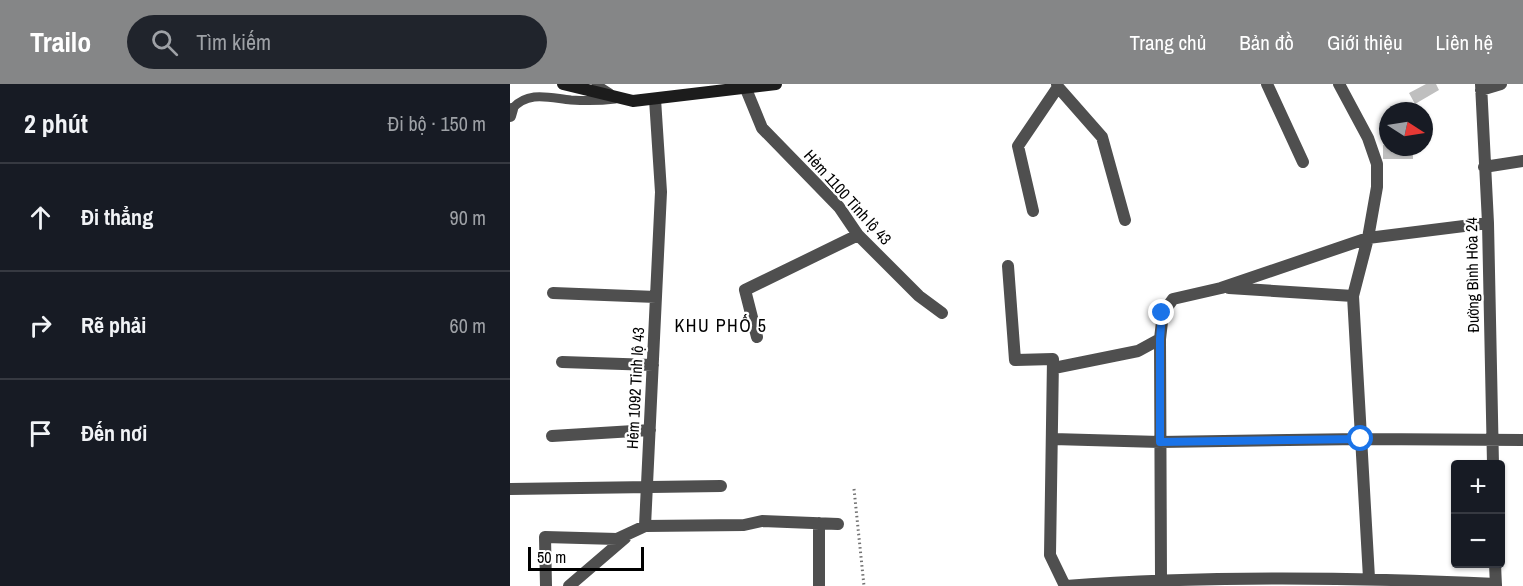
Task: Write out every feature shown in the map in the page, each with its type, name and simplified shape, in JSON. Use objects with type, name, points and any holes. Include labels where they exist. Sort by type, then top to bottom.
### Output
[{"type":"main road","points":[[563,84],[633,101],[776,84]]},
{"type":"street","points":[[1267,84],[1303,162]]},
{"type":"street","points":[[1340,84],[1368,138],[1377,164],[1377,187],[1368,238],[1353,296],[1369,578]]},
{"type":"street","points":[[1481,87],[1501,84]]},
{"type":"street","points":[[1033,211],[1018,146],[1058,85],[1102,137],[1125,220]]},
{"type":"street","name":"Đường Bình Hòa 24","points":[[1481,87],[1488,224],[1493,460]]},
{"type":"street","name":"Hẻm 1100 Tỉnh lộ 43","points":[[737,88],[762,128],[839,207],[858,236],[919,296],[942,313]]},
{"type":"street","name":"Hẻm 1092 Tỉnh lộ 43","points":[[645,526],[661,192],[655,99]]},
{"type":"street","points":[[1484,167],[1523,161]]},
{"type":"street","points":[[1161,579],[1160,339],[1162,313],[1173,299],[1221,288],[1368,238],[1488,224]]},
{"type":"street","points":[[757,337],[745,290],[858,236]]},
{"type":"street","points":[[1008,266],[1015,360],[1053,359],[1050,555],[1066,586],[1161,579],[1369,578],[1496,585],[1496,568]]},
{"type":"street","points":[[1221,288],[1353,296]]},
{"type":"street","points":[[554,292],[656,297]]},
{"type":"street","points":[[1054,368],[1138,351],[1160,339]]},
{"type":"street","points":[[562,362],[653,365]]},
{"type":"street","points":[[552,436],[650,430]]},
{"type":"street","points":[[1053,440],[1160,442],[1361,439],[1492,442],[1523,440]]},
{"type":"street","points":[[510,489],[721,486]]},
{"type":"street","points":[[546,586],[545,537],[617,539],[645,526],[744,525],[762,520],[838,524]]},
{"type":"street","points":[[819,523],[819,586]]},
{"type":"street","points":[[571,585],[631,532]]},
{"type":"lane","points":[[596,84],[617,98]]},
{"type":"lane","points":[[511,112],[518,101],[536,96],[584,101],[617,98]]},
{"type":"path","points":[[854,489],[864,586]]},
{"type":"building","points":[[1426,84],[1436,84],[1439,90],[1418,102],[1414,102],[1409,93]]},
{"type":"building","points":[[1383,156],[1413,156],[1413,159],[1383,159]]},
{"type":"district","name":"KHU PHỐ 5","points":[[721,325]]},
{"type":"route","points":[[1162,313],[1160,442],[1361,439]]}]
